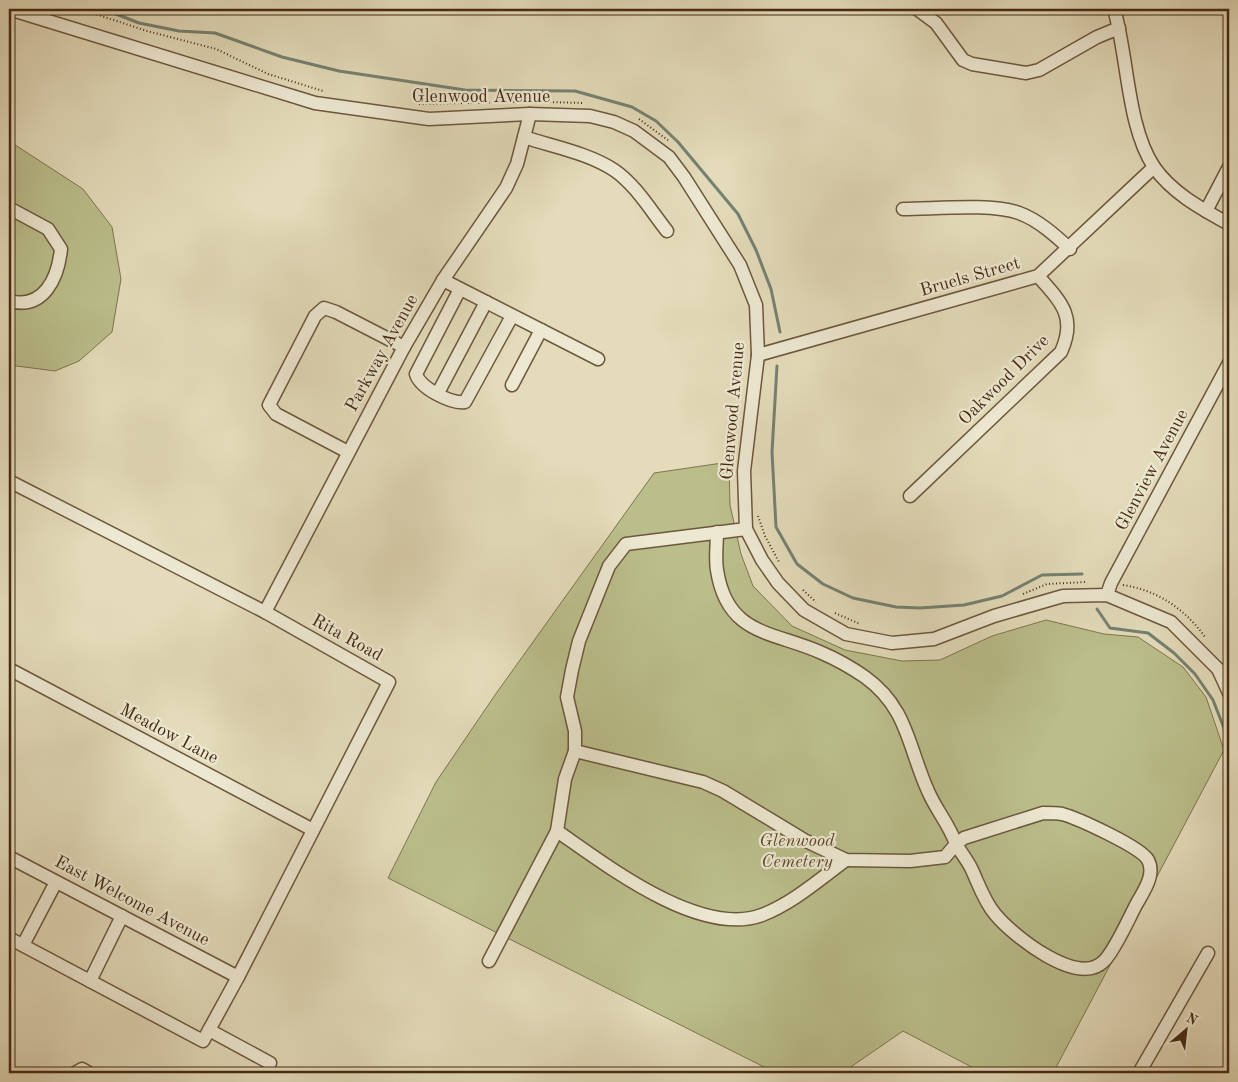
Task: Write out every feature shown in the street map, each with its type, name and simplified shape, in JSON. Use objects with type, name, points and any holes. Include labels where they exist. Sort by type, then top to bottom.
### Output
[{"type":"street","name":"Glenwood Avenue","points":[[9,9],[315,103],[429,119],[530,114],[590,116],[614,122],[651,142],[669,157],[684,177],[740,265],[756,305],[758,355],[744,471],[746,528],[762,560],[778,583],[804,610],[846,634],[892,643],[934,639],[994,616],[1063,596],[1109,589],[1171,622],[1218,669],[1229,693]]},
{"type":"street","points":[[917,9],[936,23],[963,60],[1018,74],[1039,70],[1097,37],[1120,28]]},
{"type":"street","points":[[1114,9],[1120,28],[1136,123],[1154,167],[1177,191],[1229,224]]},
{"type":"street","name":"Parkway Avenue","points":[[265,612],[404,347],[443,280],[506,188],[517,164],[530,114]]},
{"type":"street","points":[[524,137],[590,158],[615,170],[634,189],[667,231]]},
{"type":"street","name":"Bruels Street","points":[[758,355],[1038,276],[1070,248],[1154,167]]},
{"type":"street","points":[[1206,211],[1229,167]]},
{"type":"street","points":[[9,208],[48,229],[61,249],[59,270],[49,288],[30,302],[9,301]]},
{"type":"street","points":[[903,209],[997,209],[1018,212],[1035,221],[1070,248]]},
{"type":"street","name":"Oakwood Drive","points":[[910,496],[1061,352],[1068,336],[1063,305],[1038,276]]},
{"type":"street","points":[[443,280],[598,359]]},
{"type":"street","points":[[460,289],[416,374],[422,384],[438,393],[458,403],[465,402],[512,316]]},
{"type":"street","points":[[438,393],[486,302]]},
{"type":"street","points":[[348,452],[276,414],[269,405],[315,316],[324,308],[330,310],[404,347]]},
{"type":"street","points":[[512,384],[541,330]]},
{"type":"street","name":"Glenview Avenue","points":[[1109,589],[1229,363]]},
{"type":"street","name":"Rita Road","points":[[9,481],[265,612],[389,682],[206,1036]]},
{"type":"street","points":[[489,961],[557,831],[565,779],[575,751],[575,731],[567,697],[572,670],[579,641],[609,566],[626,544],[746,528]]},
{"type":"street","points":[[575,751],[703,782],[722,790],[804,840],[846,860],[910,861],[945,857],[956,844],[964,838],[1043,813],[1059,813],[1074,818],[1144,855],[1151,870],[1149,881],[1104,961],[1090,969],[1074,968],[1054,960],[1026,941],[996,915],[988,904],[971,868],[956,844],[950,828],[928,791],[911,741],[894,705],[865,677],[822,653],[758,632],[738,617],[724,597],[716,569],[717,532]]},
{"type":"street","name":"Meadow Lane","points":[[9,669],[313,830]]},
{"type":"street","points":[[557,831],[635,885],[719,919],[739,920],[763,914],[804,891],[846,860]]},
{"type":"street","name":"East Welcome Avenue","points":[[9,857],[238,977]]},
{"type":"street","points":[[22,945],[56,882]]},
{"type":"street","points":[[90,981],[122,916]]},
{"type":"street","points":[[9,938],[90,981],[206,1036],[270,1063]]},
{"type":"street","points":[[1139,1073],[1208,953]]},
{"type":"street","points":[[75,1073],[82,1069],[90,1073]]},
{"type":"path","points":[[80,9],[147,31],[216,49],[268,74],[329,93]]},
{"type":"path","points":[[416,104],[517,102]]},
{"type":"path","points":[[542,102],[585,103]]},
{"type":"path","points":[[633,117],[641,120],[670,142]]},
{"type":"path","points":[[756,511],[765,536],[781,566]]},
{"type":"path","points":[[1015,597],[1047,584],[1074,582],[1109,589],[1137,587],[1175,604],[1207,640]]},
{"type":"path","points":[[798,586],[818,604]]},
{"type":"path","points":[[835,612],[867,625]]},
{"type":"green space","points":[[9,141],[83,189],[112,227],[121,279],[112,332],[79,361],[55,371],[9,365]]},
{"type":"green space","name":"Glenwood Cemetery","points":[[729,462],[730,505],[741,554],[753,586],[792,626],[845,650],[902,661],[940,660],[992,636],[1046,620],[1104,634],[1138,637],[1183,667],[1206,697],[1224,750],[1053,1073],[983,1073],[903,1031],[842,1073],[776,1073],[388,878],[436,782],[495,695],[654,473]]},
{"type":"waterway","points":[[103,9],[139,23],[179,31],[215,33],[282,57],[339,71],[465,90],[575,91],[632,107],[656,121],[678,142],[738,214],[756,250],[771,289],[780,332]]},
{"type":"waterway","points":[[777,366],[772,452],[776,527],[797,564],[823,584],[853,598],[896,607],[920,608],[964,605],[1002,596],[1042,575],[1082,574]]},
{"type":"waterway","points":[[1097,609],[1110,628],[1148,633],[1174,653],[1195,674],[1213,700],[1229,741]]}]
